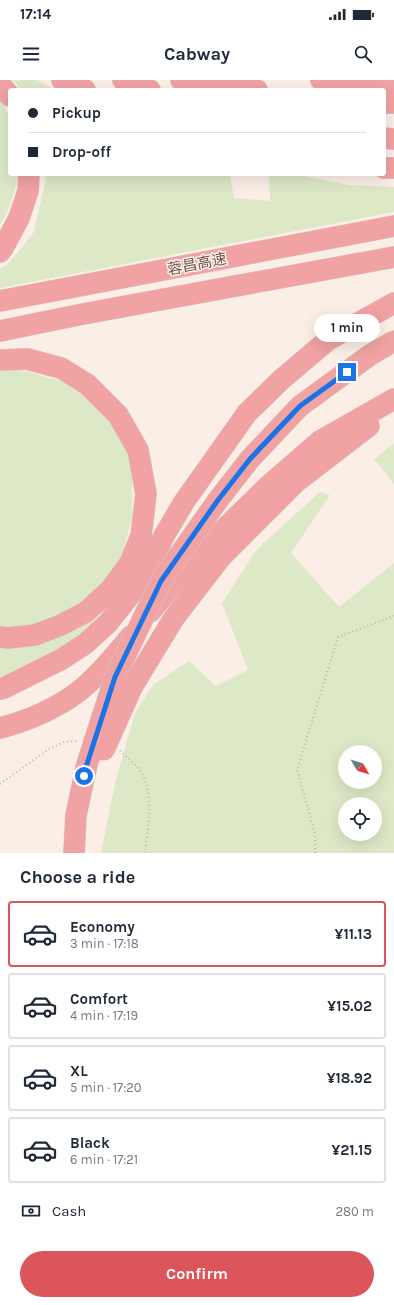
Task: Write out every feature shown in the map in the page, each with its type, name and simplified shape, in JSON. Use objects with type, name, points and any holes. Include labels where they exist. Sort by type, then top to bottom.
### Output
[{"type":"highway","points":[[62,80],[80,88]]},
{"type":"highway","points":[[122,80],[144,88]]},
{"type":"highway","points":[[181,80],[242,88]]},
{"type":"highway","points":[[321,80],[341,83],[394,86]]},
{"type":"highway","points":[[0,84],[8,94]]},
{"type":"highway","points":[[0,252],[4,248],[19,218],[28,191],[28,176]]},
{"type":"highway","name":"蓉昌高速","points":[[0,301],[394,226]]},
{"type":"highway","name":"蓉昌高速","points":[[0,331],[99,311],[394,257]]},
{"type":"highway","points":[[0,689],[73,652],[85,644],[108,623],[145,576],[164,536],[184,502],[247,413],[282,379],[328,340],[394,304]]},
{"type":"highway","points":[[75,853],[76,815],[87,764],[115,677],[161,581],[218,500],[250,459],[300,406],[370,355],[394,341]]},
{"type":"highway","points":[[0,360],[27,359],[61,368],[87,384],[118,415],[138,450],[146,494],[141,536],[130,563],[111,588],[86,612],[61,625],[35,634],[8,638],[0,637]]},
{"type":"highway","points":[[0,728],[14,724],[57,706],[79,691],[107,664],[211,542],[267,487],[320,441],[394,399]]},
{"type":"highway","points":[[75,853],[88,801],[106,745],[132,687],[174,618],[221,556],[296,482],[394,408]]},
{"type":"path","points":[[315,853],[316,834],[297,770],[338,637],[394,616]]},
{"type":"green space","points":[[13,80],[37,80],[51,88],[19,88]]},
{"type":"green space","points":[[0,98],[8,113],[8,176],[18,176],[12,200],[0,225]]},
{"type":"green space","points":[[47,176],[230,176],[234,198],[270,201],[269,176],[305,176],[349,185],[394,187],[394,212],[0,288],[0,269],[9,263],[34,232]]},
{"type":"green space","points":[[15,369],[62,381],[76,389],[114,421],[130,453],[132,517],[122,556],[93,621],[63,649],[9,676],[0,677],[0,371]]},
{"type":"green space","points":[[394,444],[394,484],[374,459]]},
{"type":"green space","points":[[320,492],[330,495],[291,553],[339,607],[394,563],[394,853],[101,853],[116,779],[135,713],[153,685],[189,661],[216,686],[248,670],[222,603],[257,549]]},
{"type":"route","points":[[84,776],[115,677],[161,581],[218,500],[250,459],[300,406],[347,372]]}]
